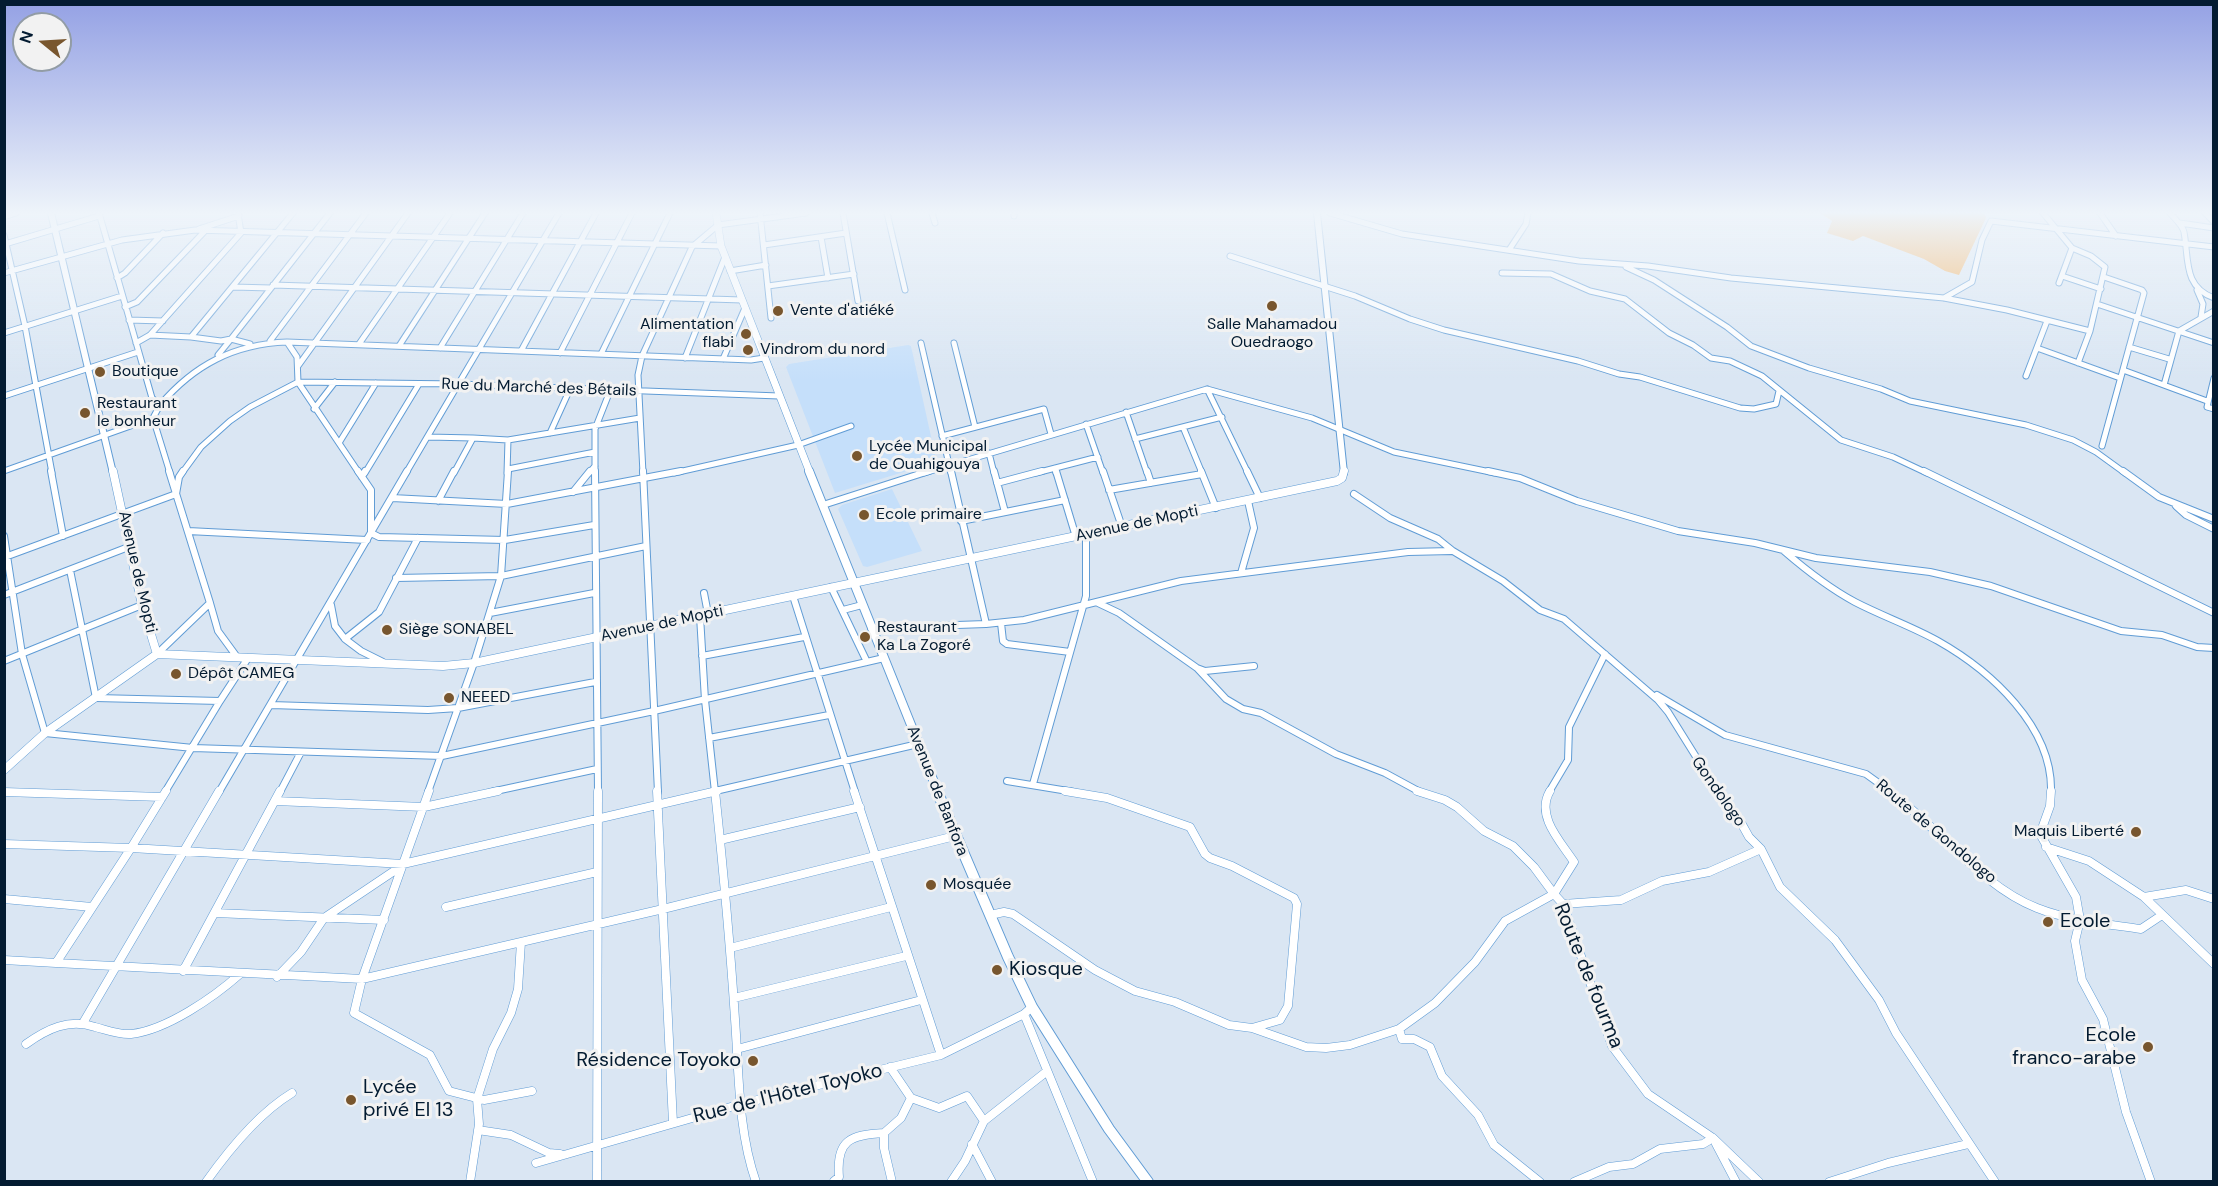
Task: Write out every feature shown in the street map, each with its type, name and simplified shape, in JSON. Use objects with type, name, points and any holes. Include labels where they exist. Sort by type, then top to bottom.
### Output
[{"type":"main road","name":"Avenue de Banfora","points":[[730,271],[955,836],[1032,1007],[1109,1130],[1148,1182]]},
{"type":"street","points":[[4,273],[20,268]]},
{"type":"street","name":"Avenue de Mopti","points":[[64,268],[131,546],[142,605],[157,654],[443,666],[474,663],[595,638],[1337,481],[1342,478],[1339,429],[1322,268]]},
{"type":"street","points":[[114,268],[152,398],[160,405]]},
{"type":"street","points":[[117,278],[130,268]]},
{"type":"street","points":[[125,307],[137,302],[169,268]]},
{"type":"street","points":[[136,344],[150,335],[164,321],[210,268]]},
{"type":"street","points":[[191,337],[248,268]]},
{"type":"street","points":[[4,471],[153,418],[160,405],[178,384],[220,353],[286,268]]},
{"type":"street","points":[[270,341],[325,268]]},
{"type":"street","points":[[297,366],[368,268]]},
{"type":"street","points":[[359,344],[411,268]]},
{"type":"street","points":[[399,346],[449,268]]},
{"type":"street","points":[[440,348],[490,268]]},
{"type":"street","points":[[83,1023],[528,268]]},
{"type":"street","points":[[521,351],[566,268]]},
{"type":"street","points":[[560,352],[604,268]]},
{"type":"street","points":[[601,354],[643,268]]},
{"type":"street","points":[[673,1123],[638,375],[642,356],[682,268]]},
{"type":"street","points":[[685,358],[720,268]]},
{"type":"street","points":[[730,271],[749,268]]},
{"type":"street","points":[[766,268],[771,318]]},
{"type":"street","points":[[826,268],[828,278]]},
{"type":"street","points":[[853,268],[858,301]]},
{"type":"street","points":[[900,268],[905,290]]},
{"type":"street","points":[[1270,268],[1324,285],[1444,330],[1578,361],[1618,374],[1640,377],[1701,398],[1740,408],[1754,410],[1776,404],[1779,391]]},
{"type":"street","points":[[1628,268],[1654,280],[1727,327],[1751,346],[1809,368],[1881,389],[1910,401],[2026,425],[2073,440],[2096,452],[2186,515],[2214,529]]},
{"type":"street","points":[[1664,268],[1731,278],[1944,298],[2007,310],[2090,331]]},
{"type":"street","points":[[1944,298],[1972,282],[1976,268]]},
{"type":"street","points":[[2059,283],[2064,268]]},
{"type":"street","points":[[2078,363],[2090,331],[2105,268]]},
{"type":"street","points":[[2190,268],[2192,280],[2203,304],[2200,318]]},
{"type":"street","points":[[11,271],[25,326],[34,387],[63,536]]},
{"type":"street","points":[[1503,273],[1551,274],[1590,291],[1625,298],[1669,333],[1693,345],[1711,358],[1730,361],[1749,369],[1841,440],[1912,466],[2214,613]]},
{"type":"street","points":[[768,286],[854,274]]},
{"type":"street","points":[[2061,276],[2101,289]]},
{"type":"street","points":[[2102,446],[2143,291],[2104,277]]},
{"type":"street","points":[[233,287],[312,286],[629,296],[708,299],[743,304],[723,359]]},
{"type":"street","points":[[2197,289],[2214,298]]},
{"type":"street","points":[[4,333],[122,296]]},
{"type":"street","points":[[2097,304],[2214,343]]},
{"type":"street","points":[[2164,386],[2169,359],[2179,331],[2214,311]]},
{"type":"street","points":[[129,320],[164,321]]},
{"type":"street","points":[[2026,376],[2047,321]]},
{"type":"street","points":[[150,335],[221,341],[231,339],[251,344]]},
{"type":"street","points":[[211,361],[251,344],[270,341],[685,358],[751,360],[764,358]]},
{"type":"street","points":[[287,342],[294,350],[298,382],[314,410],[371,490],[371,533]]},
{"type":"street","points":[[921,342],[986,624]]},
{"type":"street","points":[[954,344],[975,427]]},
{"type":"street","points":[[2129,346],[2169,359]]},
{"type":"street","points":[[2037,348],[2120,378]]},
{"type":"street","points":[[4,396],[138,352]]},
{"type":"street","points":[[2123,370],[2207,401]]},
{"type":"street","points":[[2214,378],[2207,401],[2207,407],[2214,409]]},
{"type":"street","points":[[176,494],[179,477],[201,447],[230,421],[250,407],[298,382]]},
{"type":"street","name":"Rue du Marché des Bétails","points":[[298,382],[459,384],[779,396]]},
{"type":"street","points":[[314,410],[335,382]]},
{"type":"street","points":[[339,443],[376,383]]},
{"type":"street","points":[[362,477],[419,384]]},
{"type":"street","points":[[550,433],[570,389]]},
{"type":"street","points":[[1206,389],[1222,417],[1260,498]]},
{"type":"street","points":[[823,505],[1051,434],[1206,389],[1312,418],[1395,452],[1520,478],[1577,501],[1678,531],[1755,543],[1826,559],[1901,567],[1962,579],[2050,605],[2075,617],[2121,631],[2162,635],[2197,647],[2214,648]]},
{"type":"street","points":[[597,1182],[599,1146],[596,924],[598,820],[594,593],[595,452],[597,425],[610,391]]},
{"type":"street","points":[[942,436],[1044,409],[1051,434]]},
{"type":"street","points":[[1126,412],[1151,483]]},
{"type":"street","points":[[1135,439],[1222,417]]},
{"type":"street","points":[[153,418],[218,631],[237,657]]},
{"type":"street","points":[[428,437],[508,440],[640,418]]},
{"type":"street","points":[[1086,424],[1122,527]]},
{"type":"street","points":[[392,498],[507,504],[643,480],[798,445],[851,426]]},
{"type":"street","points":[[1183,427],[1216,508]]},
{"type":"street","points":[[438,501],[473,438]]},
{"type":"street","points":[[508,440],[507,504],[501,576],[474,663],[362,980],[354,1013],[430,1054],[449,1090],[484,1100],[532,1091]]},
{"type":"street","points":[[508,469],[595,452]]},
{"type":"street","points":[[989,453],[1005,512]]},
{"type":"street","points":[[997,483],[1098,457]]},
{"type":"street","points":[[573,492],[595,466]]},
{"type":"street","points":[[1056,468],[1076,537]]},
{"type":"street","points":[[1109,490],[1202,474]]},
{"type":"street","points":[[6,557],[176,494]]},
{"type":"street","name":"Gondologo","points":[[1354,494],[1390,518],[1438,539],[1453,551],[1503,581],[1540,610],[1564,619],[1645,688],[1668,712],[1716,790],[1749,837],[1761,849],[1780,887],[1835,940],[1871,992],[1880,1000],[1896,1034],[1995,1182]]},
{"type":"street","points":[[961,521],[1065,500]]},
{"type":"street","points":[[1241,573],[1256,526],[1255,515],[1248,501]]},
{"type":"street","points":[[2174,505],[2214,519]]},
{"type":"street","points":[[371,533],[379,537],[505,540],[594,525]]},
{"type":"street","points":[[188,531],[367,540]]},
{"type":"street","points":[[1033,784],[1086,596],[1086,535]]},
{"type":"street","points":[[4,536],[8,594],[45,734]]},
{"type":"street","points":[[345,639],[379,612],[418,538]]},
{"type":"street","points":[[8,594],[131,546]]},
{"type":"street","points":[[396,578],[501,576],[646,546]]},
{"type":"street","points":[[871,628],[1001,623],[1082,607],[1181,581],[1408,552],[1453,551]]},
{"type":"street","points":[[1783,551],[1814,576],[1845,596],[1949,648],[2014,702],[2041,739],[2050,770],[2051,806],[2040,834],[2076,897],[2080,920],[2075,941],[2082,980],[2103,1019],[2126,1112],[2151,1182]]},
{"type":"street","points":[[70,570],[96,698]]},
{"type":"street","points":[[831,587],[835,600],[843,610],[867,662]]},
{"type":"street","points":[[490,613],[594,593]]},
{"type":"street","points":[[704,593],[702,656],[705,700],[726,893],[741,1104],[749,1162],[756,1182]]},
{"type":"street","points":[[793,596],[815,674],[860,807],[906,956],[941,1055]]},
{"type":"street","points":[[332,601],[330,610],[335,626],[345,639],[361,651],[386,664]]},
{"type":"street","points":[[4,770],[45,734],[157,654],[210,603]]},
{"type":"street","points":[[990,915],[1004,912],[1013,914],[1095,970],[1135,991],[1175,1002],[1229,1025],[1252,1028],[1306,1047],[1326,1048],[1350,1045],[1399,1029],[1435,1004],[1475,962],[1505,921],[1554,894],[1534,867],[1513,846],[1485,831],[1456,807],[1425,795],[1386,773],[1328,750],[1261,713],[1243,709],[1226,699],[1197,668],[1119,613],[1097,603]]},
{"type":"street","points":[[4,661],[142,605]]},
{"type":"street","points":[[843,610],[862,605]]},
{"type":"street","points":[[1001,623],[1003,641],[1007,644],[1070,652]]},
{"type":"street","points":[[702,656],[804,637]]},
{"type":"street","name":"Route de fourma","points":[[1605,654],[1569,727],[1568,760],[1546,797],[1547,822],[1574,862],[1554,894],[1563,904],[1612,1046],[1648,1094],[1713,1138],[1759,1182]]},
{"type":"street","points":[[56,963],[131,848],[248,658]]},
{"type":"street","points":[[45,734],[193,748],[442,756],[705,700],[884,658]]},
{"type":"street","points":[[1197,668],[1205,671],[1254,666]]},
{"type":"street","points":[[270,705],[428,710],[458,708],[596,682]]},
{"type":"street","name":"Route de Gondologo","points":[[1645,688],[1725,735],[1866,774],[1914,809],[1991,882],[2036,908],[2080,920],[2141,929],[2162,915]]},
{"type":"street","points":[[96,698],[220,701]]},
{"type":"street","points":[[709,738],[829,715]]},
{"type":"street","points":[[4,844],[131,848],[403,864],[918,744]]},
{"type":"street","points":[[183,971],[300,752]]},
{"type":"street","points":[[275,801],[424,807],[597,769]]},
{"type":"street","points":[[1007,781],[1107,798],[1190,827],[1205,854],[1210,858],[1232,866],[1294,898],[1297,903],[1288,1006],[1280,1020],[1252,1028]]},
{"type":"street","points":[[4,792],[162,797]]},
{"type":"street","points":[[720,840],[860,807]]},
{"type":"street","points":[[4,960],[362,980],[663,909],[955,836]]},
{"type":"street","points":[[2046,847],[2089,861],[2144,897],[2214,964]]},
{"type":"street","points":[[1563,904],[1621,900],[1662,881],[1709,872],[1761,849]]},
{"type":"street","points":[[277,976],[300,952],[324,918],[403,864]]},
{"type":"street","points":[[446,907],[597,872]]},
{"type":"street","points":[[2144,897],[2186,890],[2214,899]]},
{"type":"street","points":[[4,898],[92,907]]},
{"type":"street","points":[[730,948],[891,907]]},
{"type":"street","points":[[215,914],[384,920]]},
{"type":"street","points":[[470,1182],[478,1130],[477,1099],[493,1048],[512,1013],[516,997],[521,942]]},
{"type":"street","points":[[734,998],[906,956]]},
{"type":"street","points":[[26,1044],[43,1032],[58,1026],[83,1023],[109,1032],[135,1034],[221,992],[240,974]]},
{"type":"street","points":[[737,1049],[921,1000]]},
{"type":"street","name":"Rue de l'Hôtel Toyoko","points":[[536,1163],[741,1104],[941,1055],[1024,1014],[1032,1007]]},
{"type":"street","points":[[1024,1014],[1093,1182]]},
{"type":"street","points":[[1399,1029],[1402,1039],[1414,1039],[1430,1047],[1442,1076],[1478,1115],[1494,1145],[1540,1182]]},
{"type":"street","points":[[890,1067],[910,1098],[939,1108],[967,1096],[984,1120]]},
{"type":"street","points":[[951,1182],[965,1161],[984,1120],[1046,1072]]},
{"type":"street","points":[[206,1182],[235,1142],[243,1138],[279,1101],[292,1093]]},
{"type":"street","points":[[834,1181],[839,1177],[839,1152],[844,1143],[858,1134],[884,1133],[897,1126],[910,1098]]},
{"type":"street","points":[[478,1130],[511,1135],[549,1152],[566,1155]]},
{"type":"street","points":[[884,1133],[884,1148],[892,1182]]},
{"type":"street","points":[[1574,1182],[1609,1167],[1633,1164],[1660,1149],[1703,1144],[1713,1138],[1736,1182]]},
{"type":"street","points":[[972,1144],[992,1182]]},
{"type":"street","points":[[1829,1182],[1888,1163],[1968,1144]]},
{"type":"shaded area","points":[[1940,268],[1962,268],[1959,275]]},
{"type":"shaded area","points":[[911,346],[936,459],[933,463],[835,493],[786,367],[789,364]]},
{"type":"shaded area","points":[[892,489],[922,551],[867,567],[863,566],[838,509],[842,505]]},
{"type":"place","name":"Salle Mahamadou Ouedraogo","points":[[1272,306]]},
{"type":"place","name":"Vente d'atiéké","points":[[778,311]]},
{"type":"place","name":"Alimentation flabi","points":[[746,334]]},
{"type":"place","name":"Vindrom du nord","points":[[748,350]]},
{"type":"place","name":"Boutique","points":[[100,372]]},
{"type":"place","name":"Restaurant le bonheur","points":[[85,413]]},
{"type":"place","name":"Lycée Municipal de Ouahigouya","points":[[857,456]]},
{"type":"place","name":"Ecole primaire","points":[[864,515]]},
{"type":"place","name":"Siège SONABEL","points":[[387,630]]},
{"type":"place","name":"Restaurant Ka La Zogoré","points":[[865,637]]},
{"type":"place","name":"Dépôt CAMEG","points":[[176,674]]},
{"type":"place","name":"NEEED","points":[[449,698]]},
{"type":"place","name":"Maquis Liberté","points":[[2136,832]]},
{"type":"place","name":"Mosquée","points":[[931,885]]},
{"type":"place","name":"Ecole","points":[[2048,922]]},
{"type":"place","name":"Kiosque","points":[[997,970]]},
{"type":"place","name":"Ecole franco-arabe","points":[[2148,1047]]},
{"type":"place","name":"Résidence Toyoko","points":[[753,1061]]},
{"type":"place","name":"Lycée privé El 13","points":[[351,1100]]}]
